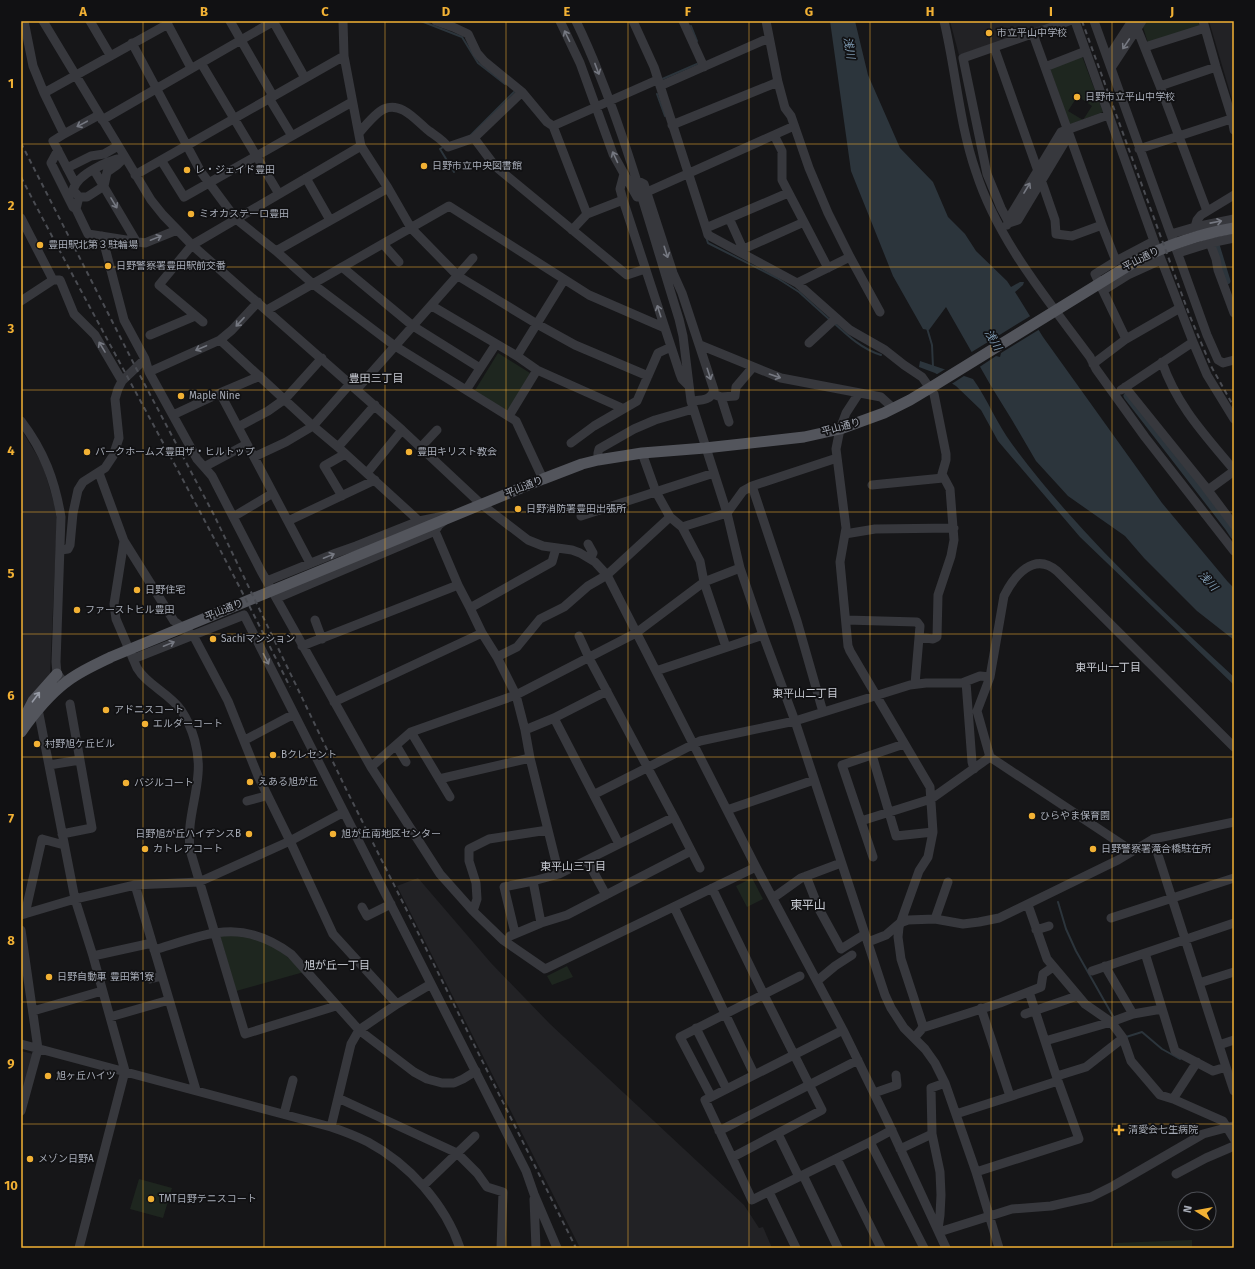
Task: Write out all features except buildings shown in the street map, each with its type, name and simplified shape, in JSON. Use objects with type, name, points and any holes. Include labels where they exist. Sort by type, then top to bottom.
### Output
[{"type":"main road","name":"平山通り","points":[[21,732],[38,709],[65,683],[88,669],[131,654],[173,631],[582,464],[642,453],[705,448],[804,437],[840,429],[873,418],[934,385],[1124,267],[1152,252],[1189,239],[1234,228]]},
{"type":"main road","points":[[21,724],[33,701],[57,674]]},
{"type":"street","points":[[24,21],[33,66],[64,134]]},
{"type":"street","points":[[43,21],[151,200],[163,215],[192,245],[354,386],[481,504],[528,540],[543,546],[572,550],[590,559],[607,575],[756,867],[843,1030],[892,1130],[946,1248]]},
{"type":"street","points":[[90,21],[110,55]]},
{"type":"street","points":[[230,21],[292,136]]},
{"type":"street","points":[[75,183],[53,140],[101,118],[241,41],[273,21],[305,78]]},
{"type":"street","points":[[343,21],[344,56],[361,146],[388,188],[410,228],[458,276],[537,324],[575,345],[648,376]]},
{"type":"street","points":[[436,21],[455,24],[468,34],[476,53],[522,92],[536,116],[553,126],[587,214]]},
{"type":"street","points":[[560,21],[575,51],[613,154],[647,216]]},
{"type":"street","points":[[576,21],[588,46],[609,101],[636,180],[679,319],[683,336],[688,385],[692,405],[727,513],[740,568],[795,721],[841,863],[891,1008],[904,1028],[925,1049],[936,1063],[945,1083],[976,1172],[999,1248]]},
{"type":"street","points":[[633,21],[654,67],[686,173],[707,231],[797,283],[834,320],[857,335],[885,350],[934,385],[935,398],[946,454],[942,474],[950,489],[954,528],[954,548],[938,595],[937,637],[933,639],[919,637]]},
{"type":"street","points":[[766,21],[778,82],[785,108],[791,116],[818,191],[850,257],[880,312]]},
{"type":"street","points":[[944,21],[958,101],[970,153],[981,188],[1003,231],[1019,259],[1057,309],[1093,364],[1145,437],[1234,551]]},
{"type":"street","points":[[1009,223],[987,174],[963,58],[1069,21]]},
{"type":"street","points":[[1075,21],[1154,241],[1193,342],[1207,375],[1234,420]]},
{"type":"street","points":[[1094,21],[1205,329],[1218,360],[1223,363],[1234,360]]},
{"type":"street","points":[[44,93],[167,22],[191,68]]},
{"type":"street","points":[[686,22],[704,67]]},
{"type":"street","points":[[1108,58],[1136,23]]},
{"type":"street","points":[[1136,23],[1208,211]]},
{"type":"street","points":[[1111,68],[1136,23]]},
{"type":"street","points":[[1145,48],[1204,24],[1216,67],[1233,118],[1234,130]]},
{"type":"street","points":[[1033,34],[1116,261]]},
{"type":"street","points":[[553,126],[596,106],[704,67],[769,38]]},
{"type":"street","points":[[132,43],[201,172],[236,219],[276,251],[313,284],[396,346],[516,421],[543,479]]},
{"type":"street","points":[[994,47],[1055,220],[1056,234],[1072,236],[1102,225]]},
{"type":"street","points":[[1045,67],[1086,51]]},
{"type":"street","points":[[135,175],[344,56]]},
{"type":"street","points":[[201,63],[279,194]]},
{"type":"street","points":[[1160,86],[1216,67]]},
{"type":"street","points":[[672,125],[778,82]]},
{"type":"street","points":[[359,133],[384,109],[402,109],[443,141],[448,147],[474,138],[522,92]]},
{"type":"street","points":[[161,160],[184,197],[352,102]]},
{"type":"street","points":[[1009,223],[1018,220],[1069,134],[1108,115]]},
{"type":"street","points":[[1139,149],[1233,118]]},
{"type":"street","points":[[647,192],[686,173],[794,126]]},
{"type":"street","points":[[1003,231],[1009,223],[1012,213],[1061,132],[1069,134]]},
{"type":"street","points":[[774,135],[782,151],[782,180],[828,268]]},
{"type":"street","points":[[474,138],[495,166],[627,275],[645,269]]},
{"type":"street","points":[[68,168],[91,156],[104,154],[118,146]]},
{"type":"street","points":[[150,335],[199,319],[159,285],[192,245],[361,146]]},
{"type":"street","points":[[58,150],[51,163],[72,207],[76,209],[88,234],[145,243],[177,230]]},
{"type":"street","points":[[125,157],[118,165],[108,172],[104,186],[87,197],[79,197],[73,190],[75,183],[78,180],[110,161],[125,157]]},
{"type":"street","points":[[94,170],[136,241]]},
{"type":"street","points":[[624,174],[620,189],[622,200],[682,379],[688,385]]},
{"type":"street","points":[[306,178],[330,220]]},
{"type":"street","points":[[636,180],[644,184],[673,272],[700,345],[714,390],[729,422]]},
{"type":"street","points":[[276,251],[388,188]]},
{"type":"street","points":[[707,231],[730,218],[788,192]]},
{"type":"street","points":[[1195,227],[1198,218],[1234,195]]},
{"type":"street","points":[[76,209],[79,197]]},
{"type":"street","points":[[572,230],[587,214],[622,200]]},
{"type":"street","points":[[267,310],[449,206],[564,280],[599,299],[665,328]]},
{"type":"street","points":[[21,218],[74,314],[95,335],[122,380]]},
{"type":"street","points":[[730,218],[741,250]]},
{"type":"street","points":[[1171,234],[1195,227],[1234,219]]},
{"type":"street","points":[[741,250],[804,222]]},
{"type":"street","points":[[102,236],[124,320],[145,359],[149,372],[197,459],[212,476],[302,646],[371,767],[440,874],[473,911],[503,940],[545,969],[756,867]]},
{"type":"street","points":[[1178,253],[1210,243],[1234,238]]},
{"type":"street","points":[[1126,339],[1104,290],[1095,274],[1154,241]]},
{"type":"street","points":[[1210,243],[1234,313]]},
{"type":"street","points":[[383,244],[399,262]]},
{"type":"street","points":[[797,283],[850,257]]},
{"type":"street","points":[[254,457],[286,442],[313,426],[396,346],[473,258]]},
{"type":"street","points":[[1104,290],[1128,275],[1161,260]]},
{"type":"street","points":[[342,267],[413,326],[480,368]]},
{"type":"street","points":[[21,301],[56,280]]},
{"type":"street","points":[[517,356],[564,280]]},
{"type":"street","points":[[149,372],[220,340],[232,330],[258,302]]},
{"type":"street","points":[[432,306],[517,356],[537,370],[622,408]]},
{"type":"street","points":[[1093,364],[1126,339],[1180,308]]},
{"type":"street","points":[[809,343],[834,320]]},
{"type":"street","points":[[220,340],[419,521]]},
{"type":"street","points":[[1114,393],[1193,342]]},
{"type":"street","points":[[466,390],[496,344]]},
{"type":"street","points":[[700,345],[772,375],[790,380],[881,397],[894,408]]},
{"type":"street","points":[[571,443],[622,408],[637,401],[658,353],[671,347]]},
{"type":"street","points":[[238,427],[268,411],[285,399],[322,358]]},
{"type":"street","points":[[61,550],[68,549],[70,545],[73,513],[81,485],[83,482],[105,468],[112,456],[118,438],[115,399],[118,389],[122,380],[145,359]]},
{"type":"street","points":[[1162,362],[1171,386],[1186,411],[1234,471],[1208,490]]},
{"type":"street","points":[[598,460],[599,449],[634,429],[717,396],[735,396],[736,387],[750,373],[753,367]]},
{"type":"street","points":[[509,416],[537,370]]},
{"type":"street","points":[[173,415],[260,376]]},
{"type":"street","points":[[1125,387],[1234,524]]},
{"type":"street","points":[[220,393],[310,563]]},
{"type":"street","points":[[859,393],[846,413],[840,429],[836,449],[846,528],[840,562],[848,646],[875,696],[930,787],[933,832],[928,857],[919,871],[900,923],[898,937],[901,959],[923,1026],[922,1028]]},
{"type":"street","points":[[338,447],[375,405]]},
{"type":"street","points":[[21,422],[32,436],[48,467],[53,480],[61,517],[56,662],[57,674],[65,683]]},
{"type":"street","points":[[367,473],[402,430]]},
{"type":"street","points":[[421,447],[437,430]]},
{"type":"street","points":[[204,467],[247,444]]},
{"type":"street","points":[[642,453],[656,492],[670,517],[682,527],[700,561],[704,582],[726,647]]},
{"type":"street","points":[[342,496],[324,466],[346,454]]},
{"type":"street","points":[[682,527],[727,513],[743,491],[752,486],[837,458]]},
{"type":"street","points":[[98,473],[124,541],[174,621],[193,635],[219,674],[228,701],[245,740],[258,776],[333,934],[397,1004]]},
{"type":"street","points":[[581,516],[714,473]]},
{"type":"street","points":[[872,485],[943,478]]},
{"type":"street","points":[[288,521],[375,480]]},
{"type":"street","points":[[752,486],[797,621],[824,712]]},
{"type":"street","points":[[233,517],[273,493]]},
{"type":"street","points":[[267,581],[419,521],[459,513]]},
{"type":"street","points":[[497,657],[517,647],[540,619],[564,607],[588,586],[607,575],[670,517]]},
{"type":"street","points":[[277,598],[435,531],[447,518]]},
{"type":"street","points":[[845,534],[875,529],[954,528]]},
{"type":"street","points":[[435,531],[458,585],[516,695],[559,874]]},
{"type":"street","points":[[124,541],[114,604],[116,619],[141,675],[165,693],[180,709],[194,739],[198,773],[190,816],[189,839],[192,860],[245,1034],[336,1006]]},
{"type":"street","points":[[588,544],[593,553],[590,559]]},
{"type":"street","points":[[356,546],[362,561]]},
{"type":"street","points":[[470,608],[552,562],[556,548]]},
{"type":"street","points":[[1132,851],[990,757],[977,711],[990,677],[1004,596],[1010,585],[1025,569],[1034,564],[1046,564],[1058,571],[1234,747]]},
{"type":"street","points":[[371,767],[411,732],[516,695],[636,633],[704,582],[740,568]]},
{"type":"street","points":[[302,646],[458,585]]},
{"type":"street","points":[[131,654],[193,635],[244,615],[526,1171],[557,1248]]},
{"type":"street","points":[[315,620],[322,639]]},
{"type":"street","points":[[846,620],[917,622],[920,626],[915,684]]},
{"type":"street","points":[[334,702],[482,633]]},
{"type":"street","points":[[656,671],[763,635]]},
{"type":"street","points":[[579,636],[589,658],[700,868]]},
{"type":"street","points":[[594,794],[700,741],[795,721],[915,684],[959,683],[966,682],[980,676],[990,677]]},
{"type":"street","points":[[966,682],[972,762],[974,769]]},
{"type":"street","points":[[525,730],[554,718],[607,691]]},
{"type":"street","points":[[62,834],[92,828],[70,704]]},
{"type":"street","points":[[38,709],[75,899],[93,956],[125,1071],[79,1248]]},
{"type":"street","points":[[245,740],[294,714]]},
{"type":"street","points":[[554,718],[619,844]]},
{"type":"street","points":[[411,732],[450,797]]},
{"type":"street","points":[[873,857],[842,765],[904,744]]},
{"type":"street","points":[[396,745],[406,762]]},
{"type":"street","points":[[872,755],[896,836],[933,832]]},
{"type":"street","points":[[861,821],[931,799],[990,757]]},
{"type":"street","points":[[439,779],[530,758]]},
{"type":"street","points":[[50,765],[80,760]]},
{"type":"street","points":[[727,810],[814,780]]},
{"type":"street","points":[[247,800],[262,797],[267,794]]},
{"type":"street","points":[[23,914],[75,899],[135,885],[199,882],[290,841],[344,812]]},
{"type":"street","points":[[515,933],[504,887],[559,874],[674,817]]},
{"type":"street","points":[[806,876],[819,909],[841,949],[867,938],[886,935],[900,923],[912,919],[935,919],[963,924],[999,918],[1118,860],[1153,839],[1234,822]]},
{"type":"street","points":[[473,911],[477,899],[476,883],[469,861],[469,849],[489,839],[548,830]]},
{"type":"street","points":[[23,914],[42,839],[64,845]]},
{"type":"street","points":[[1153,839],[1234,1091]]},
{"type":"street","points":[[503,940],[515,933],[567,915],[691,851]]},
{"type":"street","points":[[587,860],[606,895]]},
{"type":"street","points":[[773,898],[806,876],[841,863]]},
{"type":"street","points":[[1111,918],[1234,878]]},
{"type":"street","points":[[533,881],[541,923]]},
{"type":"street","points":[[935,919],[948,882]]},
{"type":"street","points":[[135,885],[196,1090]]},
{"type":"street","points":[[712,888],[822,1110],[733,1157]]},
{"type":"street","points":[[362,907],[367,916],[391,904]]},
{"type":"street","points":[[1028,905],[1047,959],[1085,1004],[1111,1022],[1123,1038],[1131,1061],[1160,1095],[1173,1099],[1223,1121],[1231,1127],[1234,1139]]},
{"type":"street","points":[[674,907],[754,1074]]},
{"type":"street","points":[[1092,971],[1234,923]]},
{"type":"street","points":[[1036,930],[1049,926]]},
{"type":"street","points":[[21,930],[38,1049],[21,1111]]},
{"type":"street","points":[[93,956],[153,946],[214,932],[230,931],[246,933],[280,946],[291,954],[359,1030],[414,1072],[427,1079],[442,1083],[454,1083],[476,1072]]},
{"type":"street","points":[[1145,954],[1175,1051],[1213,1071],[1226,1067]]},
{"type":"street","points":[[817,981],[835,966],[852,955]]},
{"type":"street","points":[[1105,966],[1133,1014]]},
{"type":"street","points":[[914,1038],[922,1028],[1041,988],[1044,974],[1053,967]]},
{"type":"street","points":[[1199,983],[1234,972]]},
{"type":"street","points":[[150,979],[162,976]]},
{"type":"street","points":[[711,1096],[680,1037],[800,976]]},
{"type":"street","points":[[331,1127],[350,1044],[359,1030],[397,1004],[431,984]]},
{"type":"street","points":[[33,1011],[102,991]]},
{"type":"street","points":[[976,1172],[1079,1139],[1057,1079],[1029,992]]},
{"type":"street","points":[[1025,1014],[1077,996]]},
{"type":"street","points":[[110,1017],[169,1000]]},
{"type":"street","points":[[981,1008],[1010,1096]]},
{"type":"street","points":[[1045,1041],[1133,1014],[1162,1009]]},
{"type":"street","points":[[696,1028],[726,1088]]},
{"type":"street","points":[[843,1030],[704,1100],[733,1157],[752,1200],[837,1159],[892,1130]]},
{"type":"street","points":[[956,1114],[1010,1096],[1086,1067],[1123,1038]]},
{"type":"street","points":[[1219,1045],[1234,1040]]},
{"type":"street","points":[[21,1044],[331,1127],[367,1142],[391,1157],[423,1186],[440,1209],[456,1237],[460,1248]]},
{"type":"street","points":[[719,1130],[858,1060]]},
{"type":"street","points":[[1173,1099],[1197,1062]]},
{"type":"street","points":[[874,1093],[897,1085],[896,1075]]},
{"type":"street","points":[[284,1114],[293,1080]]},
{"type":"street","points":[[938,1231],[940,1215],[940,1180],[932,1134],[931,1088],[945,1083]]},
{"type":"street","points":[[338,1098],[457,1153],[477,1173],[488,1187],[505,1192],[501,1248]]},
{"type":"street","points":[[938,1231],[1012,1209],[1051,1206],[1091,1197],[1203,1134],[1231,1127]]},
{"type":"street","points":[[778,1134],[838,1248]]},
{"type":"street","points":[[900,1149],[932,1134]]},
{"type":"street","points":[[423,1186],[475,1136]]},
{"type":"street","points":[[870,1142],[924,1248]]},
{"type":"street","points":[[1176,1174],[1206,1158],[1234,1146]]},
{"type":"street","points":[[837,1159],[881,1248]]},
{"type":"street","points":[[769,1192],[796,1248]]},
{"type":"street","points":[[534,1194],[536,1248]]},
{"type":"shaded area","name":"市立平山中学校","points":[[950,21],[1061,21],[959,55]]},
{"type":"shaded area","points":[[1147,21],[1198,21],[1200,27],[1148,43],[1143,27]]},
{"type":"shaded area","points":[[1209,21],[1234,21],[1234,106]]},
{"type":"shaded area","points":[[1082,56],[1103,112],[1083,119],[1092,106],[1079,97],[1075,100],[1068,111],[1082,120],[1069,124],[1050,68]]},
{"type":"shaded area","points":[[498,353],[530,373],[509,412],[474,392]]},
{"type":"shaded area","points":[[21,429],[44,469],[54,503],[57,520],[50,674],[21,713]]},
{"type":"shaded area","points":[[418,878],[491,963],[550,1024],[744,1205],[759,1228],[763,1227],[772,1248],[580,1248],[397,886]]},
{"type":"shaded area","points":[[752,878],[763,899],[747,907],[736,886]]},
{"type":"shaded area","points":[[220,936],[245,936],[270,944],[304,972],[236,991]]},
{"type":"shaded area","points":[[567,966],[573,977],[552,985],[547,976]]},
{"type":"shaded area","points":[[21,1051],[37,1055],[21,1111]]},
{"type":"shaded area","name":"TMT日野テニスコート","points":[[139,1179],[172,1188],[163,1218],[130,1209]]},
{"type":"shaded area","points":[[1192,1240],[1192,1248],[1114,1248],[1114,1243]]},
{"type":"water","name":"浅川","points":[[830,21],[855,21],[868,75],[900,148],[933,182],[948,217],[965,234],[976,251],[1007,281],[1011,287],[1020,282],[1024,282],[1023,285],[1015,292],[1043,337],[1162,503],[1234,588],[1234,640],[1197,611],[1144,558],[1125,536],[1068,496],[1036,461],[946,307],[929,330],[923,329],[893,276],[851,171]]},
{"type":"water","points":[[920,361],[973,379],[1012,444],[1063,507],[1117,566],[1234,677],[1234,685],[1080,537],[998,441],[981,410],[956,386],[935,373],[919,367]]},
{"type":"pier","points":[[1032,315],[1040,329],[1001,353],[1000,357],[996,356],[978,368],[970,353],[988,342],[988,339],[993,339]]},
{"type":"pier","points":[[947,368],[967,374],[950,385],[934,376]]},
{"type":"waterway","points":[[421,21],[462,37],[478,63],[505,84]]},
{"type":"waterway","points":[[691,26],[697,41]]},
{"type":"waterway","points":[[660,80],[697,64]]},
{"type":"waterway","points":[[471,135],[514,92]]},
{"type":"waterway","points":[[657,94],[665,116]]},
{"type":"waterway","points":[[445,146],[440,149],[454,172]]},
{"type":"waterway","points":[[706,237],[708,243],[777,278],[799,292],[830,320]]},
{"type":"waterway","points":[[1216,245],[1227,281]]},
{"type":"waterway","points":[[834,323],[861,346],[881,355]]},
{"type":"waterway","points":[[927,328],[932,345],[933,367]]},
{"type":"waterway","points":[[1127,396],[1234,536]]},
{"type":"waterway","points":[[1058,902],[1066,929],[1076,951],[1114,1018]]},
{"type":"waterway","points":[[1126,1037],[1142,1032],[1162,1049],[1180,1059]]},
{"type":"railway","points":[[1082,21],[1189,314],[1211,366],[1234,407]]},
{"type":"railway","points":[[21,143],[136,368],[214,515],[346,789],[576,1248]]},
{"type":"railway","points":[[21,177],[191,494],[290,687]]},
{"type":"place","name":"市立平山中学校","points":[[989,33]]},
{"type":"place","name":"日野市立平山中学校","points":[[1077,97]]},
{"type":"place","name":"日野市立中央図書館","points":[[424,166]]},
{"type":"place","name":"レ・ジェイド豊田","points":[[187,170]]},
{"type":"place","name":"ミオカステーロ豊田","points":[[191,214]]},
{"type":"place","name":"豊田駅北第３駐輪場","points":[[40,245]]},
{"type":"place","name":"日野警察署豊田駅前交番","points":[[108,266]]},
{"type":"place","name":"Maple Nine","points":[[181,396]]},
{"type":"place","name":"パークホームズ豊田ザ・ヒルトップ","points":[[87,452]]},
{"type":"place","name":"豊田キリスト教会","points":[[409,452]]},
{"type":"place","name":"日野消防署豊田出張所","points":[[518,509]]},
{"type":"place","name":"日野住宅","points":[[137,590]]},
{"type":"place","name":"ファーストヒル豊田","points":[[77,610]]},
{"type":"place","name":"Sachiマンション","points":[[213,639]]},
{"type":"place","name":"アドニスコート","points":[[106,710]]},
{"type":"place","name":"エルダーコート","points":[[145,724]]},
{"type":"place","name":"村野旭ケ丘ビル","points":[[37,744]]},
{"type":"place","name":"Bクレセント","points":[[273,755]]},
{"type":"place","name":"えある旭が丘","points":[[250,782]]},
{"type":"place","name":"バジルコート","points":[[126,783]]},
{"type":"place","name":"ひらやま保育園","points":[[1032,816]]},
{"type":"place","name":"日野旭が丘ハイデンスB","points":[[249,834]]},
{"type":"place","name":"旭が丘南地区センター","points":[[333,834]]},
{"type":"place","name":"カトレアコート","points":[[145,849]]},
{"type":"place","name":"日野警察署滝合橋駐在所","points":[[1093,849]]},
{"type":"place","name":"日野自動車 豊田第1寮","points":[[49,977]]},
{"type":"place","name":"旭ヶ丘ハイツ","points":[[48,1076]]},
{"type":"place","name":"清愛会七生病院","points":[[1119,1130]]},
{"type":"place","name":"メゾン日野A","points":[[30,1159]]},
{"type":"place","name":"TMT日野テニスコート","points":[[151,1199]]},
{"type":"district","name":"豊田三丁目","points":[[376,378]]},
{"type":"district","name":"東平山一丁目","points":[[1108,667]]},
{"type":"district","name":"東平山二丁目","points":[[805,693]]},
{"type":"district","name":"東平山三丁目","points":[[573,866]]},
{"type":"district","name":"東平山","points":[[808,905]]},
{"type":"district","name":"旭が丘一丁目","points":[[337,965]]}]
